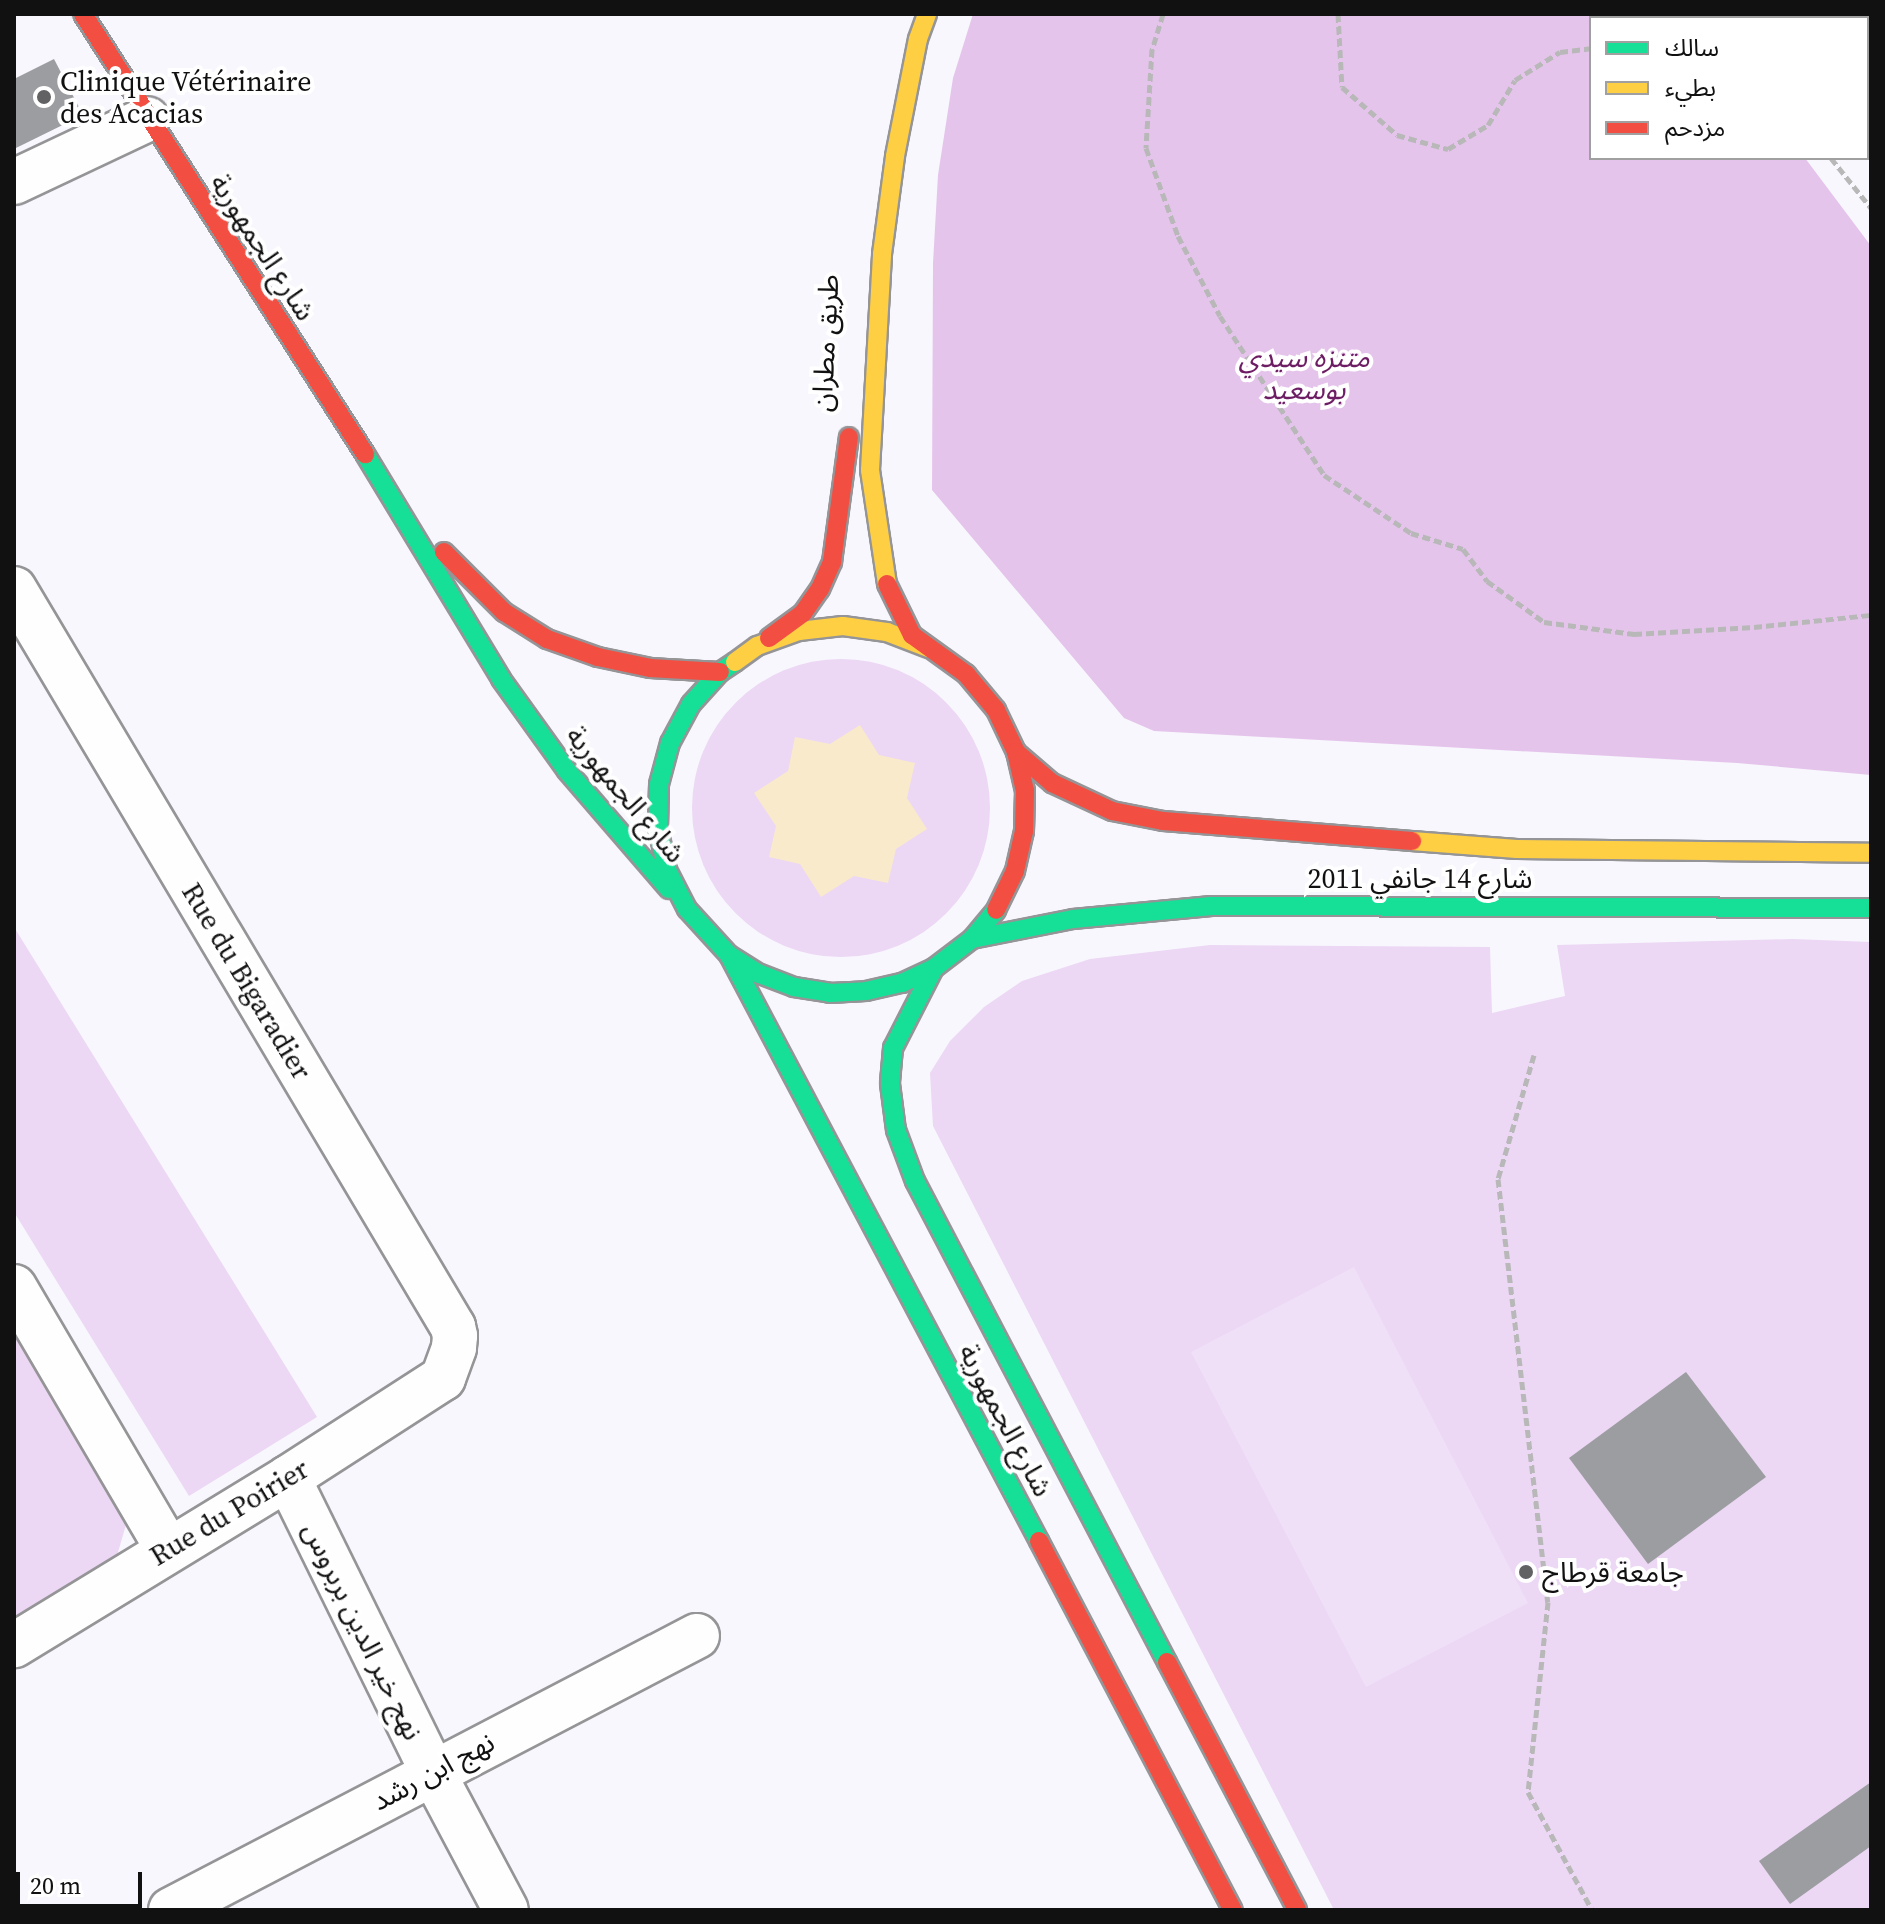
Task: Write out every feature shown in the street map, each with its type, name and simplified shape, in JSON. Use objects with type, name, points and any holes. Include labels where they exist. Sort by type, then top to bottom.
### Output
[{"type":"main road","name":"شارع الجمهورية","points":[[83,14],[147,119],[400,508],[501,679],[567,771],[687,909]]},
{"type":"main road","name":"طريق مطران","points":[[927,14],[918,39],[895,156],[882,254],[870,470],[885,580],[903,623],[928,648]]},
{"type":"main road","name":"طريق مطران","points":[[757,646],[803,613],[820,589],[832,562],[849,425]]},
{"type":"main road","name":"شارع الجمهورية","points":[[400,508],[504,612],[547,639],[598,657],[650,668],[720,672]]},
{"type":"main road","points":[[843,626],[887,632],[928,648],[966,674],[996,710],[1016,752],[1025,791],[1024,831],[1018,858],[998,907],[972,939],[934,968],[890,986],[830,993],[794,987],[760,974],[729,955],[687,909],[667,870],[661,842],[659,784],[670,743],[691,704],[720,672],[757,646],[799,631],[843,626]]},
{"type":"main road","name":"شارع 14 جانفي 2011","points":[[1016,752],[1052,783],[1081,798],[1112,811],[1163,821],[1517,849],[1871,853]]},
{"type":"main road","name":"شارع 14 جانفي 2011","points":[[972,939],[1073,919],[1211,906],[1871,908]]},
{"type":"main road","name":"شارع الجمهورية","points":[[729,955],[1233,1910]]},
{"type":"main road","name":"شارع الجمهورية","points":[[934,968],[893,1048],[891,1072],[896,1130],[915,1181],[1297,1910]]},
{"type":"street","points":[[14,182],[147,119]]},
{"type":"street","name":"Rue du Bigaradier","points":[[14,589],[453,1327],[454,1348],[443,1378]]},
{"type":"street","points":[[14,1287],[168,1549]]},
{"type":"street","name":"Rue du Poirier","points":[[14,1645],[288,1478],[443,1378]]},
{"type":"street","name":"نهج خير الدين بربروس","points":[[288,1478],[432,1771],[506,1910]]},
{"type":"street","name":"نهج ابن رشد","points":[[171,1910],[432,1771],[697,1636]]},
{"type":"path","points":[[1163,14],[1152,49],[1146,148],[1178,236],[1220,316],[1324,475],[1411,533],[1463,549],[1487,581],[1544,622],[1634,634],[1754,627],[1871,615]]},
{"type":"path","points":[[1338,14],[1342,87],[1397,135],[1448,149],[1488,125],[1515,80],[1560,52],[1589,48]]},
{"type":"path","points":[[1833,160],[1871,208]]},
{"type":"path","points":[[1534,1055],[1498,1179],[1548,1602],[1528,1792],[1592,1910]]},
{"type":"shaded area","points":[[841,659],[870,662],[898,670],[924,684],[946,703],[965,725],[979,751],[987,779],[990,808],[987,837],[979,865],[965,891],[946,913],[924,932],[898,946],[870,954],[841,957],[812,954],[784,946],[758,932],[736,913],[717,891],[703,865],[695,837],[692,808],[695,779],[703,751],[717,725],[736,703],[758,684],[784,670],[812,662]]},
{"type":"shaded area","points":[[860,725],[879,755],[915,763],[907,798],[927,829],[896,849],[888,883],[854,876],[821,897],[800,864],[769,857],[776,826],[754,793],[788,771],[795,737],[830,744]]},
{"type":"shaded area","points":[[14,927],[317,1417],[189,1496],[14,1212]]},
{"type":"shaded area","name":"جامعة قرطاج","points":[[1793,939],[1871,942],[1871,1910],[1334,1910],[933,1126],[930,1073],[950,1041],[984,1007],[1022,981],[1090,959],[1210,945],[1490,947],[1492,1013],[1565,996],[1557,945]]},
{"type":"shaded area","points":[[1354,1267],[1528,1603],[1366,1687],[1191,1352]]},
{"type":"shaded area","points":[[14,1332],[128,1518],[116,1559],[14,1622]]},
{"type":"green space","name":"متنزه سيدي بوسعيد","points":[[973,14],[1696,14],[1698,16],[1589,16],[1589,160],[1806,160],[1871,246],[1871,775],[1737,763],[1154,731],[1124,718],[932,490],[933,263],[938,175],[953,78]]},
{"type":"building","name":"Clinique Vétérinaire des Acacias","points":[[54,59],[83,115],[16,148],[14,79]]},
{"type":"building","points":[[1686,1372],[1766,1477],[1648,1564],[1569,1458]]},
{"type":"building","points":[[1871,1782],[1871,1846],[1790,1904],[1759,1861]]},
{"type":"traffic: fast","points":[[365,454],[501,679],[567,771],[669,889]]},
{"type":"traffic: fast","points":[[735,662],[720,672],[691,704],[670,743],[659,784],[658,828],[667,870],[687,909],[729,955],[760,974],[794,987],[830,993],[866,991],[902,983],[934,968],[972,939],[996,910]]},
{"type":"traffic: fast","points":[[972,939],[1073,919],[1211,906],[1871,908]]},
{"type":"traffic: fast","points":[[729,955],[1039,1541]]},
{"type":"traffic: fast","points":[[934,968],[893,1048],[890,1084],[896,1130],[915,1181],[1167,1662]]},
{"type":"traffic: slow","points":[[887,584],[870,470],[882,254],[895,156],[918,39],[927,14]]},
{"type":"traffic: slow","points":[[735,662],[757,646],[799,631],[843,626],[887,632],[928,648]]},
{"type":"traffic: slow","points":[[1412,841],[1517,849],[1871,853]]},
{"type":"traffic: jam","points":[[83,14],[365,454]]},
{"type":"traffic: jam","points":[[769,638],[803,613],[820,589],[832,562],[849,437]]},
{"type":"traffic: jam","points":[[444,552],[504,612],[547,639],[598,657],[650,668],[720,672]]},
{"type":"traffic: jam","points":[[887,584],[912,635],[966,674],[996,710],[1016,752],[1025,791],[1024,831],[1015,871],[996,910]]},
{"type":"traffic: jam","points":[[1016,752],[1052,783],[1112,811],[1163,821],[1412,841]]},
{"type":"traffic: jam","points":[[1039,1541],[1233,1910]]},
{"type":"traffic: jam","points":[[1167,1662],[1297,1910]]},
{"type":"place","name":"Clinique Vétérinaire des Acacias","points":[[44,97]]},
{"type":"place","name":"جامعة قرطاج","points":[[1526,1572]]}]
